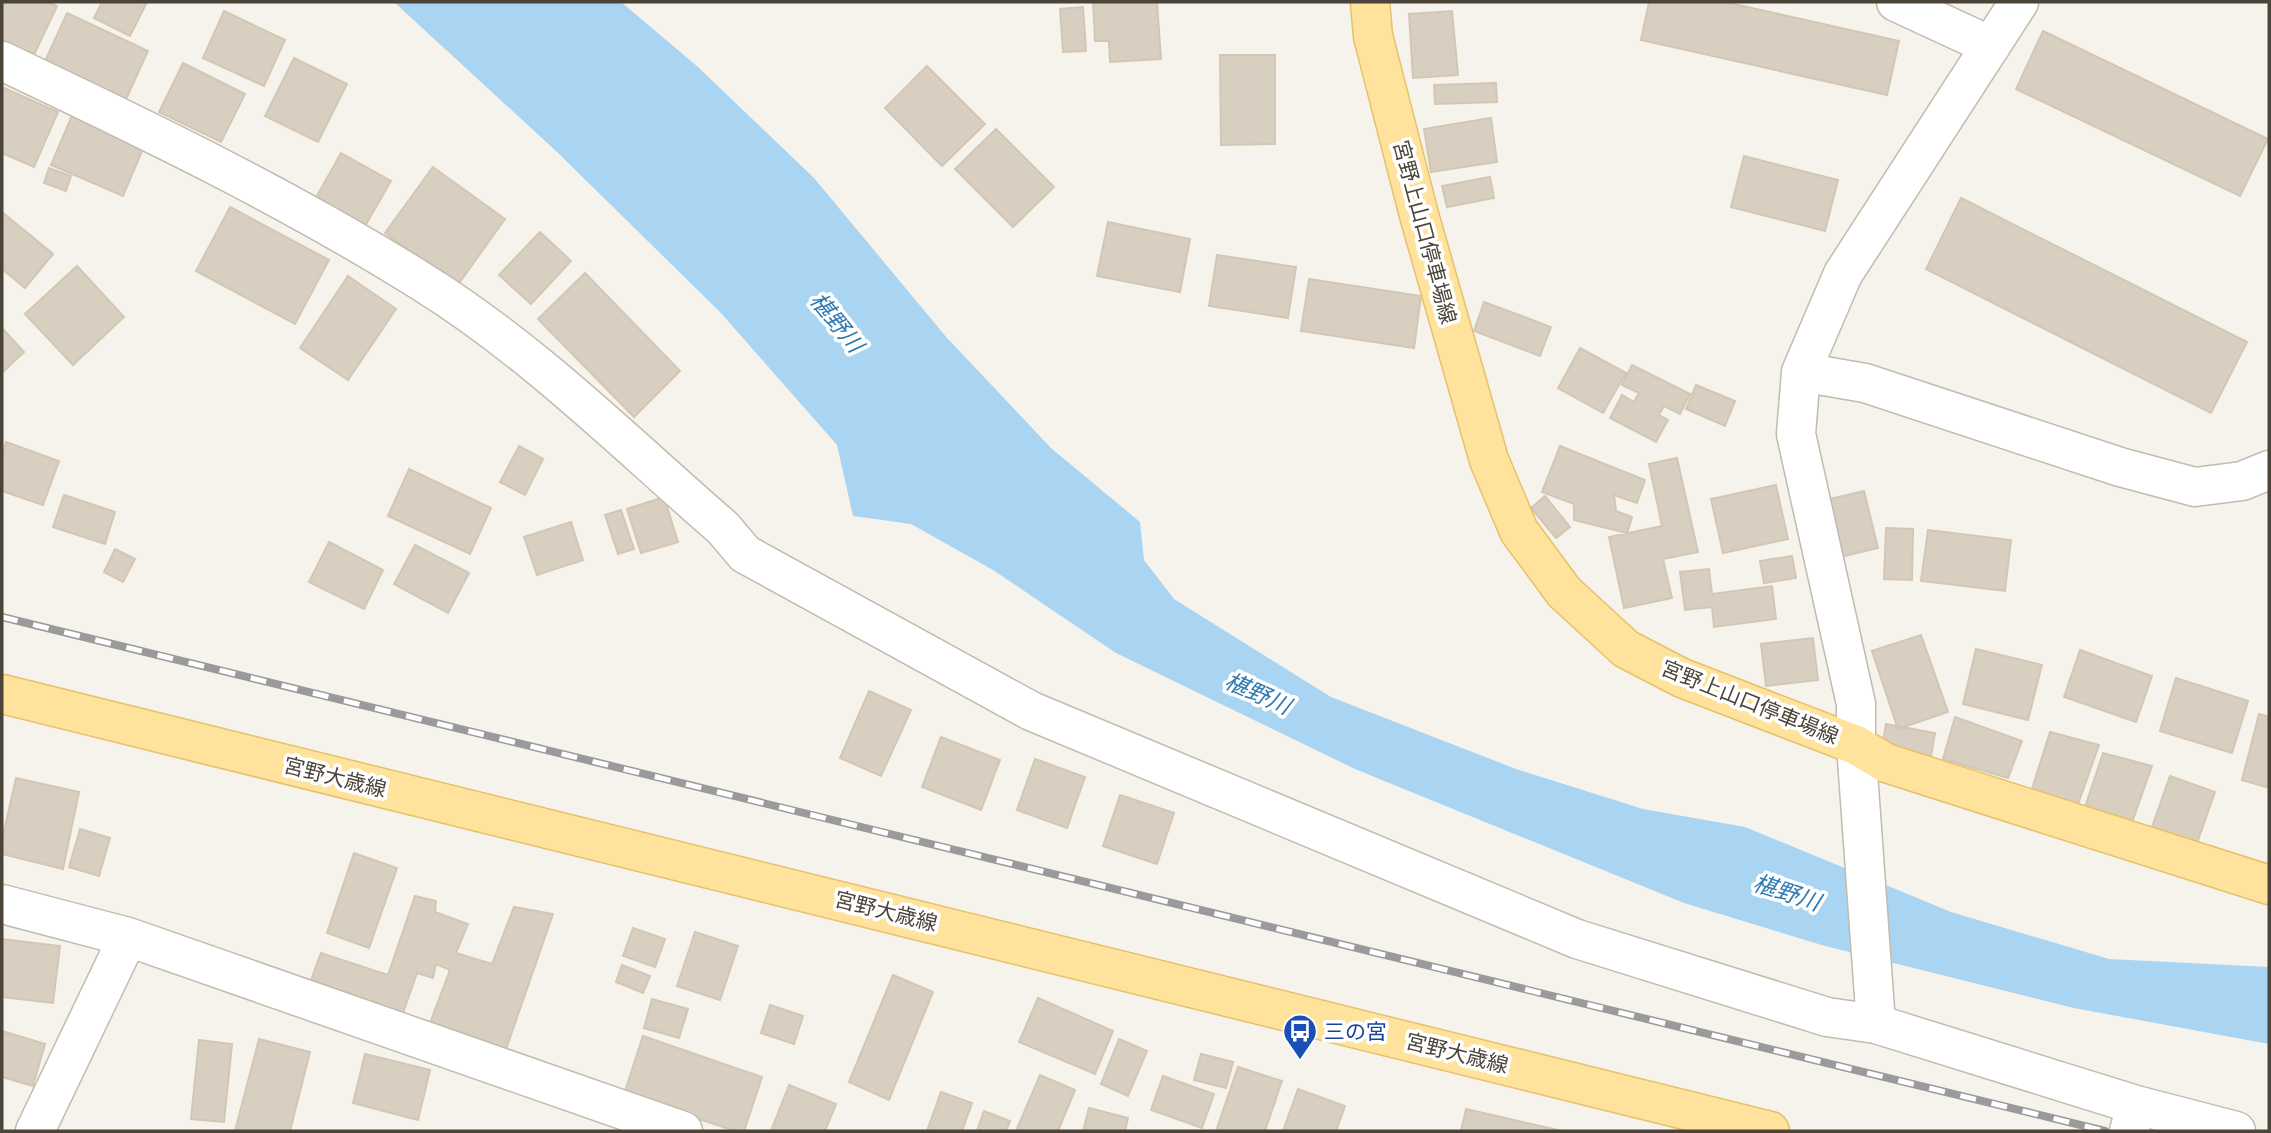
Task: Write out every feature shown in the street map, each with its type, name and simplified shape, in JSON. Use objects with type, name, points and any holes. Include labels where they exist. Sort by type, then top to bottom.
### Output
[{"type":"main road","name":"宮野上山口停車場線","points":[[1370,2],[1373,36],[1419,215],[1489,460],[1519,531],[1563,592],[1626,649],[1682,678],[1857,758],[1886,763],[2269,885]]},
{"type":"main road","name":"宮野大歳線","points":[[2,694],[1770,1131]]},
{"type":"street","points":[[1896,2],[1990,46]]},
{"type":"street","points":[[1875,1012],[1857,758],[1856,704],[1796,434],[1801,372],[1843,274],[2019,2]]},
{"type":"street","points":[[2,61],[209,160],[425,283],[529,358],[723,528],[745,554],[1031,711],[1577,939],[1827,1017],[1875,1012],[2133,1118],[2236,1131]]},
{"type":"street","points":[[1801,372],[1865,383],[2120,467],[2195,487],[2242,481],[2269,470]]},
{"type":"street","points":[[2,904],[128,937],[683,1131]]},
{"type":"street","points":[[36,1131],[128,937]]},
{"type":"water","name":"椹野川","points":[[394,2],[621,2],[698,67],[814,178],[947,338],[1051,448],[1140,522],[1144,560],[1174,599],[1331,697],[1516,769],[1643,809],[1745,827],[1951,912],[2109,959],[2269,967],[2269,1044],[2074,1008],[1825,946],[1684,903],[1355,769],[1116,653],[993,570],[911,524],[853,516],[837,445],[720,312],[556,151]]},
{"type":"building","points":[[2,2],[48,2],[57,6],[34,55],[2,41]]},
{"type":"building","points":[[102,2],[147,2],[130,36],[94,18]]},
{"type":"building","points":[[1093,2],[1157,2],[1161,59],[1110,62],[1109,41],[1095,41]]},
{"type":"building","points":[[1649,2],[1725,2],[1899,41],[1887,95],[1641,40]]},
{"type":"building","points":[[1083,7],[1086,51],[1063,52],[1060,9]]},
{"type":"building","points":[[224,11],[285,40],[264,86],[203,58]]},
{"type":"building","points":[[1452,11],[1458,75],[1413,78],[1409,14]]},
{"type":"building","points":[[67,13],[148,51],[122,108],[41,70]]},
{"type":"building","points":[[2043,31],[2268,139],[2240,196],[2016,89]]},
{"type":"building","points":[[1220,55],[1275,55],[1275,144],[1221,145]]},
{"type":"building","points":[[294,58],[347,84],[318,142],[265,116]]},
{"type":"building","points":[[183,63],[245,94],[221,142],[159,112]]},
{"type":"building","points":[[927,66],[985,124],[942,166],[885,108]]},
{"type":"building","points":[[1496,83],[1497,102],[1435,104],[1434,85]]},
{"type":"building","points":[[2,87],[58,112],[34,167],[2,153]]},
{"type":"building","points":[[73,113],[145,144],[123,196],[51,165]]},
{"type":"building","points":[[1491,118],[1497,162],[1431,172],[1424,129]]},
{"type":"building","points":[[996,129],[1054,187],[1013,227],[955,169]]},
{"type":"building","points":[[341,153],[391,181],[364,228],[314,201]]},
{"type":"building","points":[[1744,156],[1838,180],[1825,231],[1731,207]]},
{"type":"building","points":[[433,167],[505,219],[457,286],[385,233]]},
{"type":"building","points":[[49,168],[71,176],[66,191],[44,183]]},
{"type":"building","points":[[1490,177],[1494,198],[1447,207],[1442,186]]},
{"type":"building","points":[[1961,198],[2247,342],[2211,413],[1926,269]]},
{"type":"building","points":[[230,207],[329,260],[295,324],[196,271]]},
{"type":"building","points":[[2,212],[53,254],[25,288],[2,269]]},
{"type":"building","points":[[1108,222],[1190,239],[1180,292],[1097,276]]},
{"type":"building","points":[[540,232],[571,261],[531,304],[499,275]]},
{"type":"building","points":[[1217,255],[1296,267],[1288,318],[1209,306]]},
{"type":"building","points":[[77,266],[124,317],[73,365],[25,314]]},
{"type":"building","points":[[585,273],[680,371],[634,417],[538,319]]},
{"type":"building","points":[[348,276],[396,309],[348,380],[300,348]]},
{"type":"building","points":[[1309,279],[1421,296],[1414,348],[1301,331]]},
{"type":"building","points":[[1484,302],[1551,327],[1540,356],[1474,331]]},
{"type":"building","points":[[2,328],[24,352],[2,373]]},
{"type":"building","points":[[1580,348],[1626,373],[1603,413],[1558,388]]},
{"type":"building","points":[[1632,365],[1690,394],[1680,414],[1664,406],[1659,415],[1668,420],[1656,442],[1610,418],[1622,395],[1634,402],[1639,393],[1622,385]]},
{"type":"building","points":[[1696,385],[1735,401],[1725,426],[1686,409]]},
{"type":"building","points":[[6,442],[59,461],[43,505],[2,491],[2,455]]},
{"type":"building","points":[[519,446],[543,459],[525,495],[500,482]]},
{"type":"building","points":[[1560,446],[1645,480],[1637,503],[1614,495],[1616,511],[1632,517],[1627,533],[1574,520],[1574,504],[1542,492]]},
{"type":"building","points":[[1677,458],[1698,552],[1663,559],[1672,598],[1624,608],[1609,537],[1662,526],[1649,464]]},
{"type":"building","points":[[409,469],[491,508],[470,554],[388,516]]},
{"type":"building","points":[[1776,485],[1788,539],[1723,553],[1711,499]]},
{"type":"building","points":[[1864,491],[1878,548],[1840,557],[1826,500]]},
{"type":"building","points":[[64,495],[115,512],[105,544],[53,527]]},
{"type":"building","points":[[1545,496],[1570,527],[1556,538],[1531,508]]},
{"type":"building","points":[[664,497],[678,542],[641,553],[627,509]]},
{"type":"building","points":[[621,510],[634,549],[618,554],[605,515]]},
{"type":"building","points":[[571,522],[583,560],[537,575],[524,537]]},
{"type":"building","points":[[1886,528],[1913,529],[1912,580],[1884,579]]},
{"type":"building","points":[[1928,530],[2011,540],[2005,591],[1921,581]]},
{"type":"building","points":[[329,542],[383,570],[364,609],[309,582]]},
{"type":"building","points":[[415,545],[469,573],[448,613],[394,584]]},
{"type":"building","points":[[115,549],[135,559],[123,582],[104,572]]},
{"type":"building","points":[[1792,556],[1796,578],[1764,583],[1760,561]]},
{"type":"building","points":[[1709,569],[1712,594],[1772,586],[1776,619],[1714,627],[1712,607],[1685,610],[1680,572]]},
{"type":"building","points":[[1921,635],[1948,712],[1898,729],[1872,651]]},
{"type":"building","points":[[1813,638],[1818,680],[1766,686],[1761,644]]},
{"type":"building","points":[[1976,649],[2042,665],[2028,720],[1963,704]]},
{"type":"building","points":[[2080,650],[2152,676],[2136,722],[2064,697]]},
{"type":"building","points":[[2176,678],[2248,701],[2232,753],[2160,731]]},
{"type":"building","points":[[869,691],[911,710],[881,776],[840,758]]},
{"type":"building","points":[[2259,714],[2269,717],[2269,788],[2242,780]]},
{"type":"building","points":[[1955,717],[2022,741],[2008,778],[1943,759]]},
{"type":"building","points":[[1886,724],[1935,733],[1930,762],[1881,753]]},
{"type":"building","points":[[2050,732],[2099,745],[2077,807],[2031,792]]},
{"type":"building","points":[[941,737],[1000,760],[981,810],[922,787]]},
{"type":"building","points":[[2103,753],[2152,766],[2130,828],[2083,813]]},
{"type":"building","points":[[1035,759],[1085,777],[1067,828],[1017,810]]},
{"type":"building","points":[[2170,776],[2215,792],[2191,860],[2146,844]]},
{"type":"building","points":[[16,778],[79,792],[63,869],[2,854],[2,840]]},
{"type":"building","points":[[1120,795],[1174,813],[1157,864],[1103,846]]},
{"type":"building","points":[[80,829],[110,838],[99,876],[69,867]]},
{"type":"building","points":[[354,853],[397,868],[369,948],[327,933]]},
{"type":"building","points":[[415,896],[436,901],[435,912],[468,924],[456,953],[492,964],[514,907],[553,914],[505,1052],[430,1023],[450,970],[436,964],[433,978],[417,973],[403,1013],[311,980],[321,953],[388,975]]},
{"type":"building","points":[[633,928],[665,939],[655,967],[623,956]]},
{"type":"building","points":[[695,932],[738,946],[720,1000],[677,986]]},
{"type":"building","points":[[2,939],[60,946],[53,1003],[2,997]]},
{"type":"building","points":[[622,965],[650,976],[643,993],[616,982]]},
{"type":"building","points":[[893,975],[933,992],[889,1100],[849,1082]]},
{"type":"building","points":[[1038,998],[1113,1031],[1095,1074],[1019,1042]]},
{"type":"building","points":[[652,999],[688,1009],[679,1038],[644,1028]]},
{"type":"building","points":[[770,1005],[803,1016],[794,1044],[761,1033]]},
{"type":"building","points":[[2,1031],[45,1044],[33,1086],[2,1077]]},
{"type":"building","points":[[643,1036],[762,1077],[744,1131],[735,1131],[624,1094]]},
{"type":"building","points":[[259,1039],[310,1052],[290,1131],[235,1131]]},
{"type":"building","points":[[1119,1039],[1147,1051],[1128,1096],[1101,1084]]},
{"type":"building","points":[[199,1040],[232,1044],[224,1122],[191,1119]]},
{"type":"building","points":[[365,1054],[430,1070],[418,1120],[353,1103]]},
{"type":"building","points":[[1201,1054],[1233,1062],[1226,1088],[1194,1080]]},
{"type":"building","points":[[1238,1067],[1282,1081],[1265,1131],[1216,1131]]},
{"type":"building","points":[[1040,1075],[1075,1090],[1058,1131],[1016,1131]]},
{"type":"building","points":[[1163,1076],[1214,1094],[1202,1128],[1151,1110]]},
{"type":"building","points":[[789,1085],[836,1104],[825,1131],[771,1131]]},
{"type":"building","points":[[1298,1089],[1345,1106],[1336,1131],[1283,1131]]},
{"type":"building","points":[[941,1092],[972,1103],[962,1131],[927,1131]]},
{"type":"building","points":[[1089,1108],[1128,1118],[1125,1131],[1083,1131]]},
{"type":"building","points":[[1466,1109],[1562,1131],[1461,1131]]},
{"type":"building","points":[[984,1111],[1010,1121],[1006,1131],[977,1131]]},
{"type":"railway","points":[[2,617],[2105,1131]]},
{"type":"place","name":"三の宮","points":[[1300,1061]]}]
